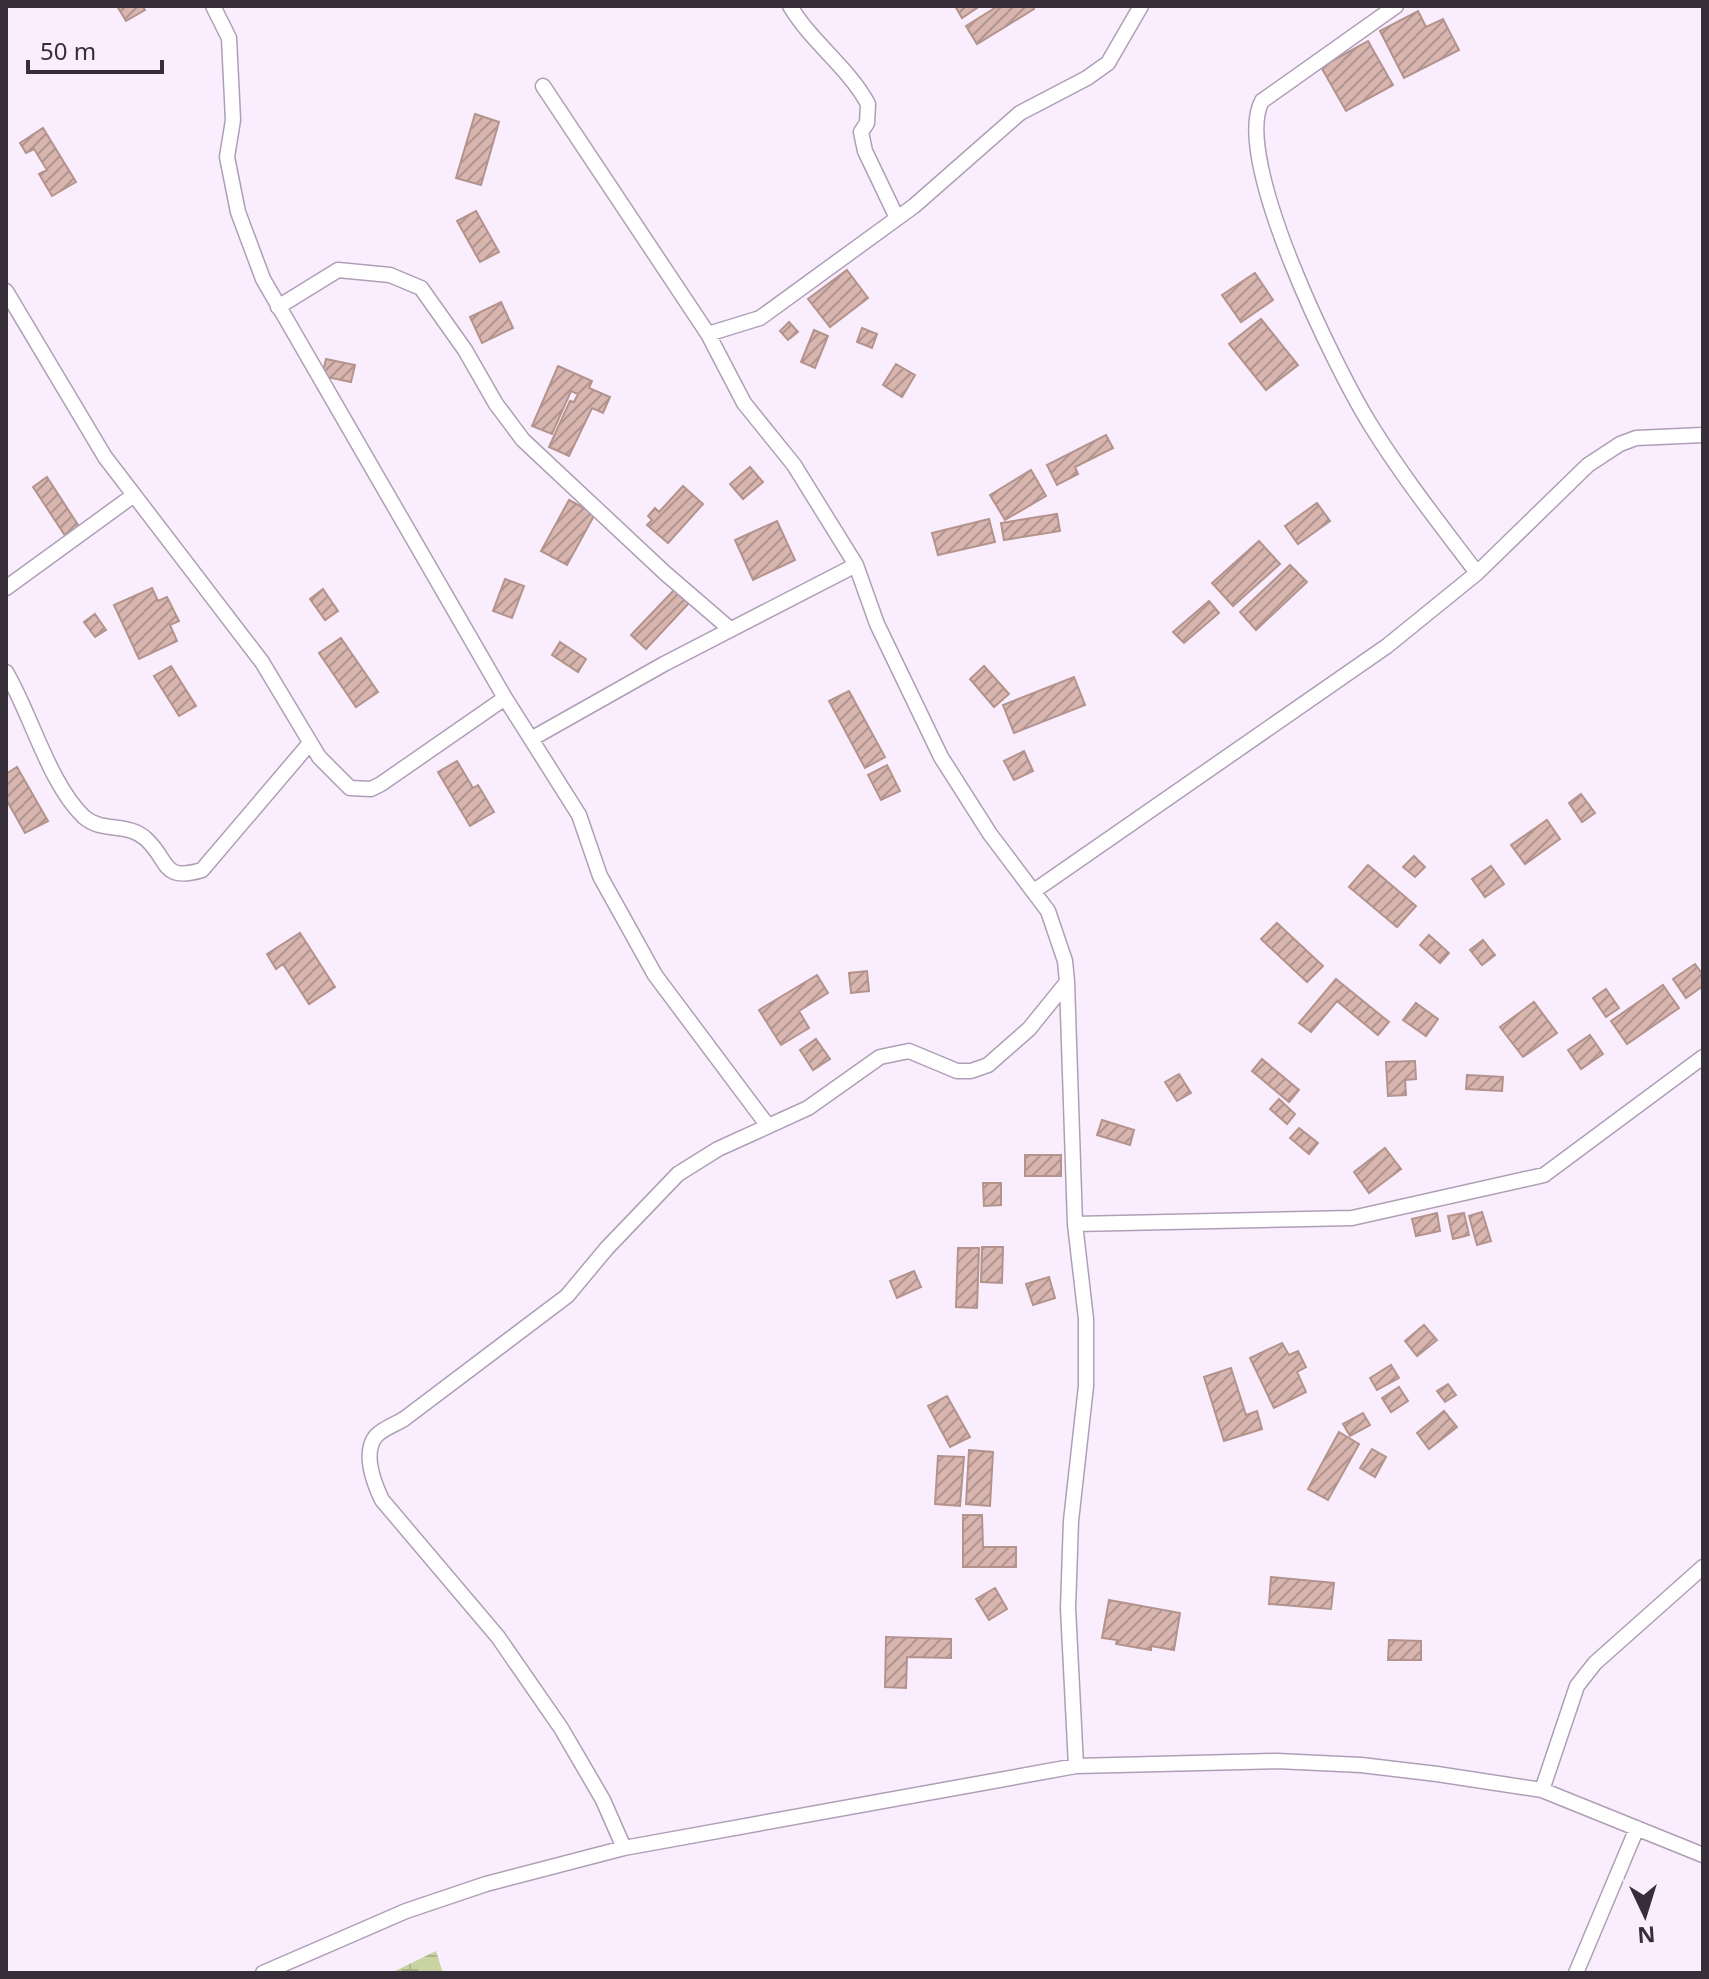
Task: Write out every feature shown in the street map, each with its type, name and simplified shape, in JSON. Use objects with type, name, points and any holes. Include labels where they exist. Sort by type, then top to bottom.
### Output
[{"type":"street","points":[[213,6],[229,38],[233,120],[227,157],[238,212],[263,279],[505,698],[579,815],[600,876],[655,975],[768,1126]]},
{"type":"street","points":[[790,6],[807,33],[842,68],[868,104],[867,123],[861,132],[865,151],[897,218]]},
{"type":"street","points":[[708,334],[760,318],[897,218],[1020,113],[1087,78],[1108,63],[1141,6]]},
{"type":"street","points":[[1396,6],[1262,101],[1256,112],[1256,136],[1269,200],[1280,235],[1343,376],[1370,425],[1477,573]]},
{"type":"street","points":[[543,86],[708,334],[744,403],[794,465],[856,565],[877,624],[941,757],[990,834],[1048,911],[1065,961],[1075,1224],[1086,1319],[1086,1386],[1071,1521],[1068,1608],[1076,1766]]},
{"type":"street","points":[[278,307],[338,270],[390,275],[421,288],[523,440],[665,573],[730,629]]},
{"type":"street","points":[[6,291],[105,457],[262,662],[319,757],[350,788],[371,789],[505,698]]},
{"type":"street","points":[[1034,891],[1387,646],[1477,573],[1588,465],[1620,444],[1636,438],[1703,435]]},
{"type":"street","points":[[6,588],[134,495]]},
{"type":"street","points":[[531,739],[730,629],[856,565]]},
{"type":"street","points":[[6,672],[19,693],[53,770],[86,819],[102,826],[134,830],[147,839],[171,872],[183,876],[202,870],[310,743]]},
{"type":"street","points":[[624,1848],[603,1800],[567,1739],[498,1637],[382,1500],[374,1482],[371,1447],[377,1435],[404,1419],[567,1296],[607,1248],[678,1174],[718,1149],[808,1108],[880,1057],[894,1052],[909,1051],[957,1071],[971,1071],[988,1065],[1029,1029],[1067,982]]},
{"type":"street","points":[[1075,1224],[1352,1218],[1544,1175],[1703,1057]]},
{"type":"street","points":[[1542,1790],[1577,1686],[1595,1663],[1703,1567]]},
{"type":"street","points":[[263,1973],[406,1911],[486,1884],[624,1848],[1076,1766],[1277,1761],[1361,1765],[1542,1790],[1703,1855]]},
{"type":"street","points":[[1576,1973],[1637,1828]]},
{"type":"green space","points":[[436,1951],[443,1973],[391,1973]]},
{"type":"building","points":[[117,6],[142,6],[145,10],[126,21]]},
{"type":"building","points":[[955,6],[980,6],[962,18]]},
{"type":"building","points":[[998,6],[1032,6],[1034,9],[977,44],[966,26]]},
{"type":"building","points":[[1418,11],[1426,27],[1443,19],[1459,50],[1404,78],[1380,31]]},
{"type":"building","points":[[1368,41],[1393,85],[1346,111],[1321,67]]},
{"type":"building","points":[[475,114],[499,122],[481,185],[456,178]]},
{"type":"building","points":[[43,128],[76,182],[52,196],[39,174],[47,170],[34,149],[26,153],[20,143]]},
{"type":"building","points":[[476,211],[499,252],[480,262],[457,221]]},
{"type":"building","points":[[847,270],[868,298],[830,327],[808,299]]},
{"type":"building","points":[[1255,273],[1273,300],[1241,322],[1222,295]]},
{"type":"building","points":[[501,302],[513,328],[482,343],[470,317]]},
{"type":"building","points":[[1261,319],[1298,365],[1266,390],[1229,344]]},
{"type":"building","points":[[789,322],[798,332],[788,340],[780,331]]},
{"type":"building","points":[[862,328],[877,334],[872,348],[857,342]]},
{"type":"building","points":[[814,330],[828,336],[815,368],[801,362]]},
{"type":"building","points":[[326,359],[355,365],[351,382],[322,376]]},
{"type":"building","points":[[896,364],[915,375],[902,397],[883,385]]},
{"type":"building","points":[[558,366],[592,381],[589,388],[610,397],[603,413],[592,408],[569,456],[549,447],[570,401],[574,402],[578,394],[571,391],[552,434],[532,426]]},
{"type":"building","points":[[1106,435],[1113,448],[1075,467],[1078,474],[1057,485],[1047,465]]},
{"type":"building","points":[[750,467],[763,482],[743,499],[730,484]]},
{"type":"building","points":[[1031,470],[1046,496],[1005,520],[990,495]]},
{"type":"building","points":[[47,477],[80,528],[66,537],[33,487]]},
{"type":"building","points":[[683,486],[703,504],[668,543],[647,525],[652,520],[648,516],[655,508],[659,512]]},
{"type":"building","points":[[569,500],[595,514],[567,565],[541,551]]},
{"type":"building","points":[[1317,503],[1330,521],[1298,544],[1285,526]]},
{"type":"building","points":[[1057,514],[1060,531],[1004,540],[1001,523]]},
{"type":"building","points":[[989,519],[995,542],[938,555],[932,533]]},
{"type":"building","points":[[777,521],[795,560],[753,580],[735,540]]},
{"type":"building","points":[[1259,541],[1280,564],[1233,606],[1212,583]]},
{"type":"building","points":[[1290,565],[1307,582],[1256,630],[1240,612]]},
{"type":"building","points":[[505,579],[524,586],[512,618],[493,611]]},
{"type":"building","points":[[152,588],[158,601],[167,597],[179,621],[170,625],[177,641],[139,659],[114,605]]},
{"type":"building","points":[[323,589],[338,611],[325,620],[310,599]]},
{"type":"building","points":[[675,589],[689,603],[646,649],[631,635]]},
{"type":"building","points":[[1209,601],[1219,613],[1184,643],[1173,632]]},
{"type":"building","points":[[95,614],[106,630],[95,637],[84,622]]},
{"type":"building","points":[[341,638],[378,692],[356,707],[319,653]]},
{"type":"building","points":[[560,642],[586,659],[578,672],[552,655]]},
{"type":"building","points":[[171,666],[196,706],[179,716],[154,676]]},
{"type":"building","points":[[984,666],[1009,694],[994,707],[970,679]]},
{"type":"building","points":[[1074,677],[1085,705],[1014,733],[1003,705]]},
{"type":"building","points":[[849,691],[885,757],[865,768],[829,701]]},
{"type":"building","points":[[1024,751],[1033,771],[1014,780],[1004,761]]},
{"type":"building","points":[[457,761],[473,788],[478,785],[494,812],[470,826],[438,772]]},
{"type":"building","points":[[887,765],[900,791],[881,800],[868,775]]},
{"type":"building","points":[[17,767],[48,821],[25,833],[6,799],[6,774]]},
{"type":"building","points":[[1581,794],[1595,813],[1582,822],[1569,803]]},
{"type":"building","points":[[1547,820],[1560,839],[1525,864],[1511,845]]},
{"type":"building","points":[[1414,856],[1425,867],[1415,877],[1403,867]]},
{"type":"building","points":[[1368,865],[1416,906],[1397,927],[1349,887]]},
{"type":"building","points":[[1491,866],[1504,884],[1485,897],[1472,879]]},
{"type":"building","points":[[1277,923],[1323,966],[1307,982],[1261,939]]},
{"type":"building","points":[[300,933],[335,987],[309,1004],[283,964],[276,969],[267,954]]},
{"type":"building","points":[[1429,935],[1449,953],[1440,963],[1420,945]]},
{"type":"building","points":[[1483,940],[1495,955],[1482,965],[1470,950]]},
{"type":"building","points":[[1695,964],[1703,975],[1703,986],[1686,998],[1673,979]]},
{"type":"building","points":[[867,971],[869,991],[851,993],[849,973]]},
{"type":"building","points":[[817,975],[828,993],[799,1011],[809,1028],[781,1045],[759,1010]]},
{"type":"building","points":[[1336,979],[1389,1022],[1378,1035],[1337,1001],[1311,1032],[1299,1023]]},
{"type":"building","points":[[1663,985],[1679,1008],[1627,1044],[1611,1021]]},
{"type":"building","points":[[1606,989],[1619,1008],[1606,1017],[1593,998]]},
{"type":"building","points":[[1534,1002],[1557,1033],[1523,1057],[1500,1027]]},
{"type":"building","points":[[1416,1003],[1438,1019],[1426,1036],[1403,1020]]},
{"type":"building","points":[[1590,1035],[1603,1054],[1581,1069],[1568,1050]]},
{"type":"building","points":[[816,1039],[830,1059],[813,1070],[800,1050]]},
{"type":"building","points":[[1262,1059],[1299,1090],[1289,1102],[1252,1071]]},
{"type":"building","points":[[1415,1061],[1416,1079],[1405,1080],[1406,1095],[1388,1096],[1386,1062]]},
{"type":"building","points":[[1179,1074],[1191,1093],[1177,1101],[1165,1082]]},
{"type":"building","points":[[1467,1075],[1503,1077],[1502,1091],[1466,1089]]},
{"type":"building","points":[[1279,1099],[1295,1114],[1287,1124],[1270,1109]]},
{"type":"building","points":[[1102,1120],[1134,1130],[1130,1145],[1097,1135]]},
{"type":"building","points":[[1299,1128],[1318,1143],[1309,1154],[1290,1138]]},
{"type":"building","points":[[1385,1148],[1401,1169],[1369,1193],[1354,1172]]},
{"type":"building","points":[[1025,1155],[1061,1155],[1061,1176],[1025,1176]]},
{"type":"building","points":[[983,1183],[1001,1183],[1001,1205],[984,1206]]},
{"type":"building","points":[[1482,1212],[1491,1241],[1477,1245],[1469,1216]]},
{"type":"building","points":[[1437,1213],[1440,1231],[1416,1236],[1412,1219]]},
{"type":"building","points":[[1464,1213],[1469,1235],[1453,1239],[1448,1216]]},
{"type":"building","points":[[982,1247],[1003,1247],[1002,1283],[981,1282]]},
{"type":"building","points":[[958,1248],[979,1248],[977,1308],[956,1307]]},
{"type":"building","points":[[914,1271],[921,1287],[897,1298],[890,1281]]},
{"type":"building","points":[[1049,1277],[1055,1298],[1033,1305],[1026,1284]]},
{"type":"building","points":[[1424,1325],[1437,1340],[1417,1356],[1405,1341]]},
{"type":"building","points":[[1282,1343],[1289,1355],[1298,1351],[1306,1367],[1297,1372],[1306,1392],[1274,1408],[1250,1358]]},
{"type":"building","points":[[1391,1365],[1399,1378],[1377,1390],[1370,1378]]},
{"type":"building","points":[[1231,1368],[1246,1415],[1257,1411],[1262,1429],[1224,1441],[1204,1377]]},
{"type":"building","points":[[1448,1384],[1456,1395],[1445,1402],[1437,1391]]},
{"type":"building","points":[[1399,1387],[1408,1401],[1391,1412],[1382,1398]]},
{"type":"building","points":[[947,1396],[970,1437],[950,1447],[928,1406]]},
{"type":"building","points":[[1444,1411],[1457,1427],[1429,1449],[1417,1433]]},
{"type":"building","points":[[1363,1413],[1370,1425],[1350,1436],[1343,1424]]},
{"type":"building","points":[[1339,1432],[1359,1444],[1328,1500],[1308,1489]]},
{"type":"building","points":[[1372,1449],[1386,1457],[1375,1477],[1360,1468]]},
{"type":"building","points":[[969,1450],[993,1452],[990,1506],[966,1504]]},
{"type":"building","points":[[938,1456],[964,1457],[960,1506],[935,1504]]},
{"type":"building","points":[[963,1515],[982,1515],[983,1547],[1016,1547],[1016,1567],[963,1567]]},
{"type":"building","points":[[1271,1577],[1334,1583],[1331,1609],[1269,1604]]},
{"type":"building","points":[[995,1588],[1007,1609],[989,1620],[976,1599]]},
{"type":"building","points":[[1109,1600],[1180,1613],[1174,1650],[1151,1646],[1151,1650],[1116,1644],[1117,1640],[1102,1638]]},
{"type":"building","points":[[886,1637],[951,1639],[951,1658],[907,1657],[906,1688],[885,1687]]},
{"type":"building","points":[[1389,1640],[1421,1641],[1421,1660],[1388,1660]]}]
